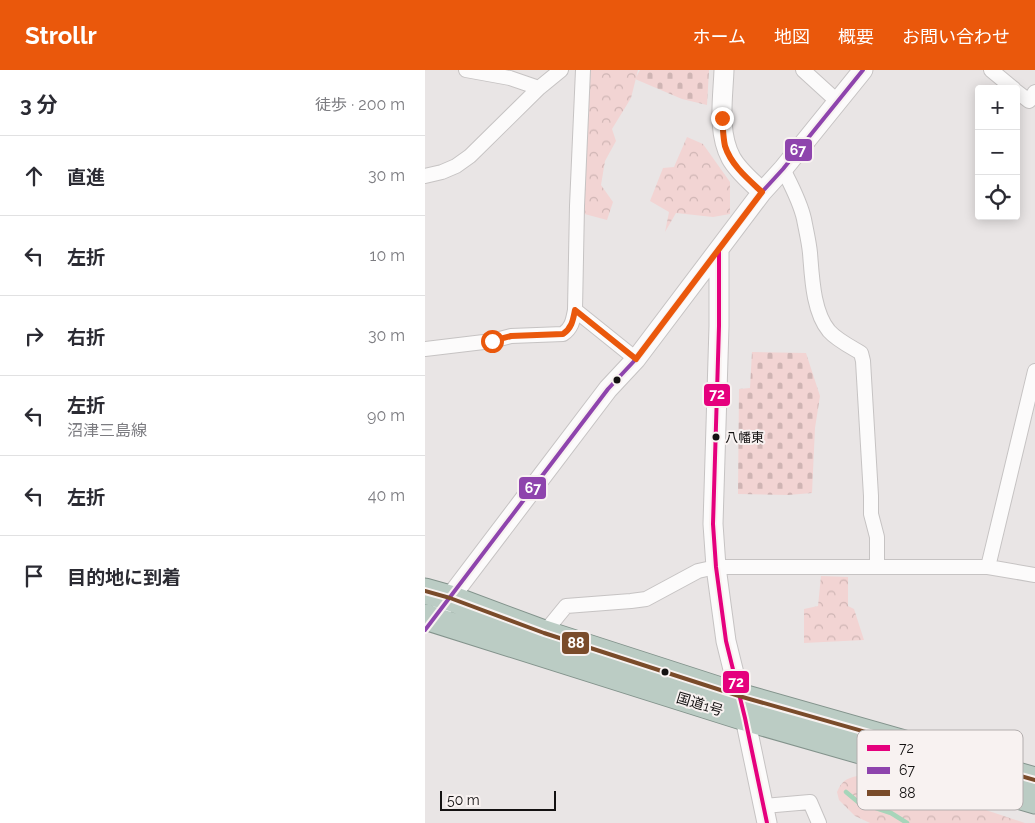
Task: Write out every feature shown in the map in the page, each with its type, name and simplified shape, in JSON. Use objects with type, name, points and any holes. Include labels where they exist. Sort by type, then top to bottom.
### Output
[{"type":"highway","name":"国道1号","points":[[425,591],[450,598],[742,707],[857,744]]},
{"type":"highway","name":"国道1号","points":[[427,622],[742,707],[857,736]]},
{"type":"highway","name":"国道1号","points":[[1023,797],[1035,801]]},
{"type":"main road","points":[[724,70],[722,118],[725,146],[732,160],[744,175],[762,192]]},
{"type":"main road","points":[[427,622],[450,598],[607,389],[636,359],[762,192],[783,169],[863,70]]},
{"type":"main road","points":[[719,250],[719,326],[713,524],[716,567],[726,641],[766,815]]},
{"type":"street","points":[[466,70],[510,78],[539,88]]},
{"type":"street","points":[[425,176],[456,166],[470,156],[539,88],[561,70]]},
{"type":"street","points":[[425,349],[492,341],[511,336],[563,334],[571,326],[575,310],[583,70]]},
{"type":"street","points":[[803,70],[837,101]]},
{"type":"street","points":[[991,70],[1009,85]]},
{"type":"street","points":[[1020,94],[1029,101],[1035,92]]},
{"type":"street","points":[[783,169],[797,197],[804,218],[810,250],[814,293],[825,324],[830,331],[861,353],[863,361],[871,514],[877,536],[877,566]]},
{"type":"street","points":[[575,310],[636,359]]},
{"type":"street","points":[[988,567],[1035,371]]},
{"type":"street","points":[[544,633],[566,606],[646,599],[698,571],[716,567],[988,567],[1035,575]]},
{"type":"street","points":[[766,815],[810,802],[819,823]]},
{"type":"green space","points":[[589,70],[638,70],[631,98],[612,129],[616,141],[605,161],[601,185],[613,202],[607,220],[577,212],[589,88]]},
{"type":"green space","points":[[640,70],[709,70],[707,105],[682,99],[635,79]]},
{"type":"green space","points":[[687,137],[703,144],[730,182],[730,214],[713,217],[676,213],[665,232],[669,212],[650,201],[663,168],[674,167]]},
{"type":"green space","points":[[752,352],[806,353],[820,396],[815,428],[812,493],[788,495],[738,494],[739,389],[750,388]]},
{"type":"green space","points":[[821,576],[848,577],[848,606],[854,609],[864,640],[804,643],[804,609],[818,606]]},
{"type":"green space","points":[[857,776],[857,810],[986,810],[1025,823],[870,823],[855,816],[839,800],[837,792],[847,779]]},
{"type":"waterway","points":[[846,792],[857,801]]},
{"type":"waterway","points":[[882,810],[907,823]]},
{"type":"transit line","name":"67","points":[[425,630],[608,389],[636,359],[762,192],[783,169],[863,70]]},
{"type":"transit line","name":"72","points":[[719,250],[719,326],[713,524],[716,567],[726,641],[745,718],[767,823]]},
{"type":"transit line","name":"88","points":[[425,591],[450,598],[544,633],[739,696],[859,730]]},
{"type":"transit line","name":"88","points":[[1023,777],[1035,780]]},
{"type":"place","name":"八幡東","points":[[716,437]]},
{"type":"route","points":[[492,341],[511,336],[563,334],[571,326],[575,310],[636,359],[762,192],[744,175],[732,160],[725,146],[722,118]]}]
